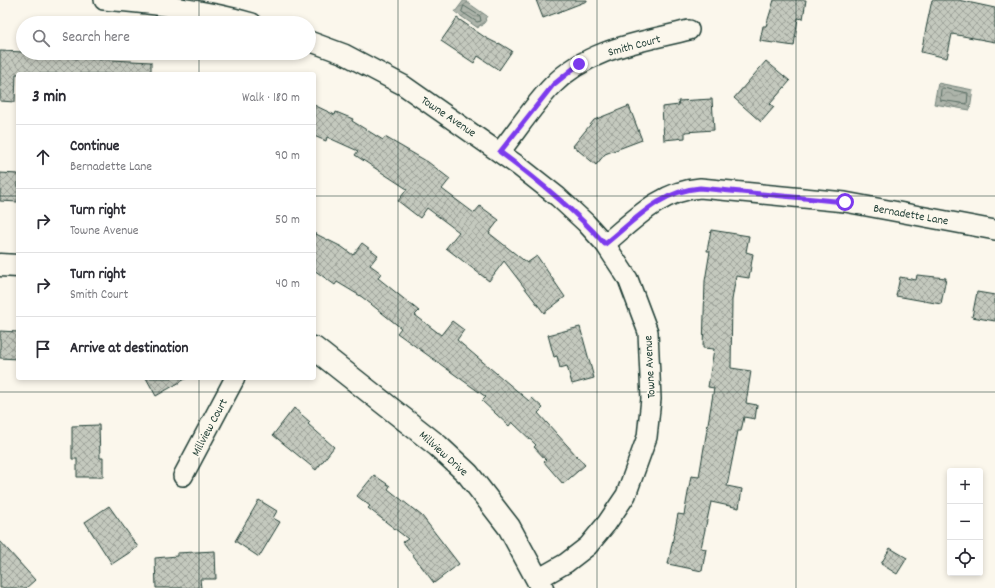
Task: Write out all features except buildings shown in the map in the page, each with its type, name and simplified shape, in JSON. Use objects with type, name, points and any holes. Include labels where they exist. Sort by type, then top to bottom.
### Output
[{"type":"street","points":[[104,0],[167,5],[227,16]]},
{"type":"street","name":"Smith Court","points":[[500,152],[553,85],[579,64],[611,49],[689,30]]},
{"type":"street","name":"Towne Avenue","points":[[316,44],[344,54],[403,85],[500,152],[558,197],[586,222],[605,244],[628,279],[648,332],[651,399],[647,437],[626,495],[607,523],[588,546],[540,583]]},
{"type":"street","name":"Bernadette Lane","points":[[605,244],[661,199],[686,189],[700,188],[845,202],[995,230]]},
{"type":"street","points":[[0,266],[16,266]]},
{"type":"street","name":"Millview Drive","points":[[316,350],[438,446],[468,474],[509,527],[540,583]]},
{"type":"street","name":"Millview Court","points":[[183,476],[234,380]]},
{"type":"water","points":[[464,0],[487,16],[482,26],[480,25],[478,28],[455,12]]},
{"type":"water","points":[[938,83],[973,90],[970,110],[934,104]]},
{"type":"route","points":[[579,64],[553,85],[500,152],[558,197],[586,222],[605,244],[661,199],[686,189],[700,188],[845,202]]}]
